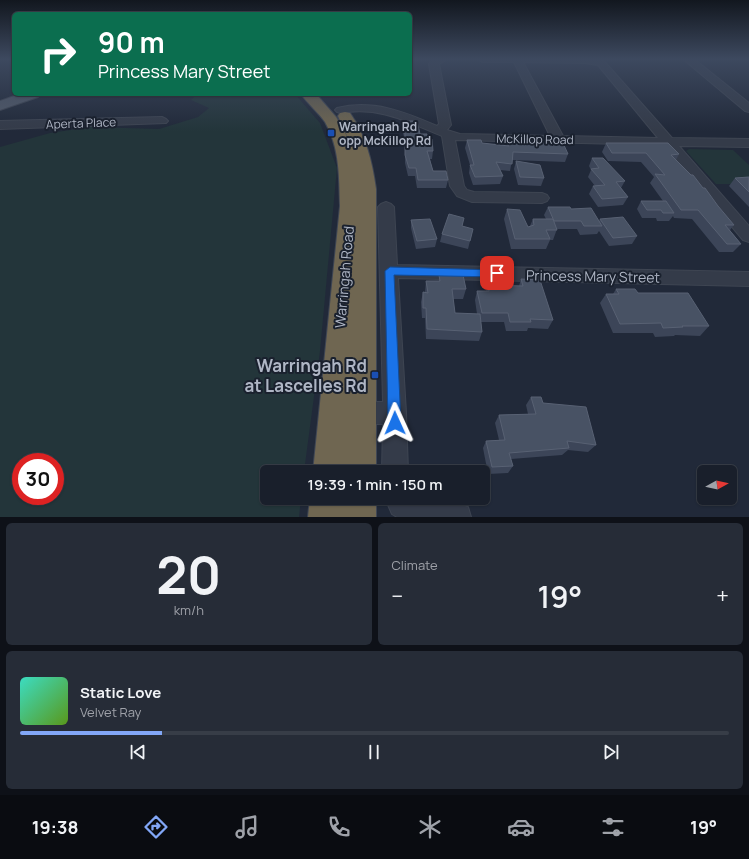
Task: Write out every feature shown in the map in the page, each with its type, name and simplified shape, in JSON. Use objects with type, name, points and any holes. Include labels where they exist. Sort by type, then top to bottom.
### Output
[{"type":"highway","name":"Warringah Road","points":[[312,96],[331,106],[354,132],[364,161],[367,189],[360,465]]},
{"type":"highway","name":"Warringah Road","points":[[330,465],[350,206],[348,164],[331,106]]},
{"type":"highway","points":[[325,517],[326,505]]},
{"type":"highway","points":[[359,505],[359,517]]},
{"type":"main road","points":[[0,106],[28,96]]},
{"type":"street","points":[[437,83],[445,125],[444,133],[457,186],[462,193],[472,197],[542,198]]},
{"type":"street","points":[[529,83],[558,139]]},
{"type":"street","points":[[619,83],[749,236]]},
{"type":"street","points":[[717,83],[749,109]]},
{"type":"street","name":"McKillop Road","points":[[331,106],[378,108],[460,138],[749,143]]},
{"type":"street","name":"Aperta Place","points":[[0,125],[162,121]]},
{"type":"street","points":[[386,207],[390,271],[395,413],[395,465]]},
{"type":"street","name":"Princess Mary Street","points":[[390,271],[749,278]]},
{"type":"street","points":[[361,413],[395,413]]},
{"type":"street","points":[[405,505],[419,513],[458,517]]},
{"type":"shaded area","points":[[195,96],[297,96],[320,123],[337,168],[320,351],[305,465],[260,465],[260,505],[300,505],[299,517],[0,517],[0,147],[50,133],[91,127],[159,129],[198,117],[209,108],[191,100]]},
{"type":"shaded area","points":[[689,149],[733,150],[749,165],[749,184],[716,184],[686,151]]},
{"type":"building","points":[[402,121],[417,121],[420,134],[427,134],[428,139],[432,139],[433,151],[427,151],[433,171],[446,171],[448,180],[418,180],[416,168],[409,168],[405,155],[405,134]]},
{"type":"building","points":[[467,140],[481,140],[482,143],[509,146],[508,143],[563,143],[568,154],[513,152],[512,164],[496,162],[503,176],[475,177],[470,165],[474,165]]},
{"type":"building","points":[[606,143],[668,143],[679,154],[671,155],[691,175],[693,175],[703,188],[705,188],[734,225],[725,225],[741,244],[727,244],[698,210],[681,210],[655,174],[665,175],[646,153],[612,153]]},
{"type":"building","points":[[592,158],[603,158],[625,181],[616,182],[628,197],[602,199],[593,186],[605,185],[591,169],[599,168]]},
{"type":"building","points":[[516,161],[540,165],[544,178],[520,177]]},
{"type":"building","points":[[749,177],[749,192],[735,178]]},
{"type":"building","points":[[641,201],[666,201],[674,213],[663,213],[661,210],[647,210]]},
{"type":"building","points":[[548,207],[570,207],[571,209],[591,208],[602,226],[584,226],[581,221],[554,221]]},
{"type":"building","points":[[507,209],[520,210],[528,227],[534,225],[533,219],[553,219],[557,230],[546,230],[550,239],[515,239]]},
{"type":"building","points":[[449,214],[464,218],[462,226],[473,229],[470,241],[442,234]]},
{"type":"building","points":[[623,217],[637,236],[613,238],[600,219]]},
{"type":"building","points":[[430,219],[437,239],[417,241],[411,220]]},
{"type":"building","points":[[439,275],[463,275],[466,289],[452,289],[455,313],[480,314],[482,332],[427,329],[426,308],[423,308],[423,292],[428,293],[426,281],[440,281]]},
{"type":"building","points":[[521,279],[540,280],[553,320],[530,319],[531,322],[510,322],[508,313],[482,313],[477,291],[489,291],[488,285],[523,286]]},
{"type":"building","points":[[616,289],[635,289],[638,293],[688,293],[709,326],[663,328],[661,323],[620,324],[606,294],[619,294]]},
{"type":"building","points":[[531,397],[541,397],[543,403],[586,407],[596,445],[567,441],[569,448],[509,453],[513,466],[492,467],[486,441],[505,440],[499,415],[536,414]]},
{"type":"place","name":"Warringah Rd opp McKillop Rd","points":[[331,133]]},
{"type":"place","name":"Warringah Rd at Lascelles Rd","points":[[375,375]]},
{"type":"route","points":[[395,423],[390,271],[497,273]]}]
